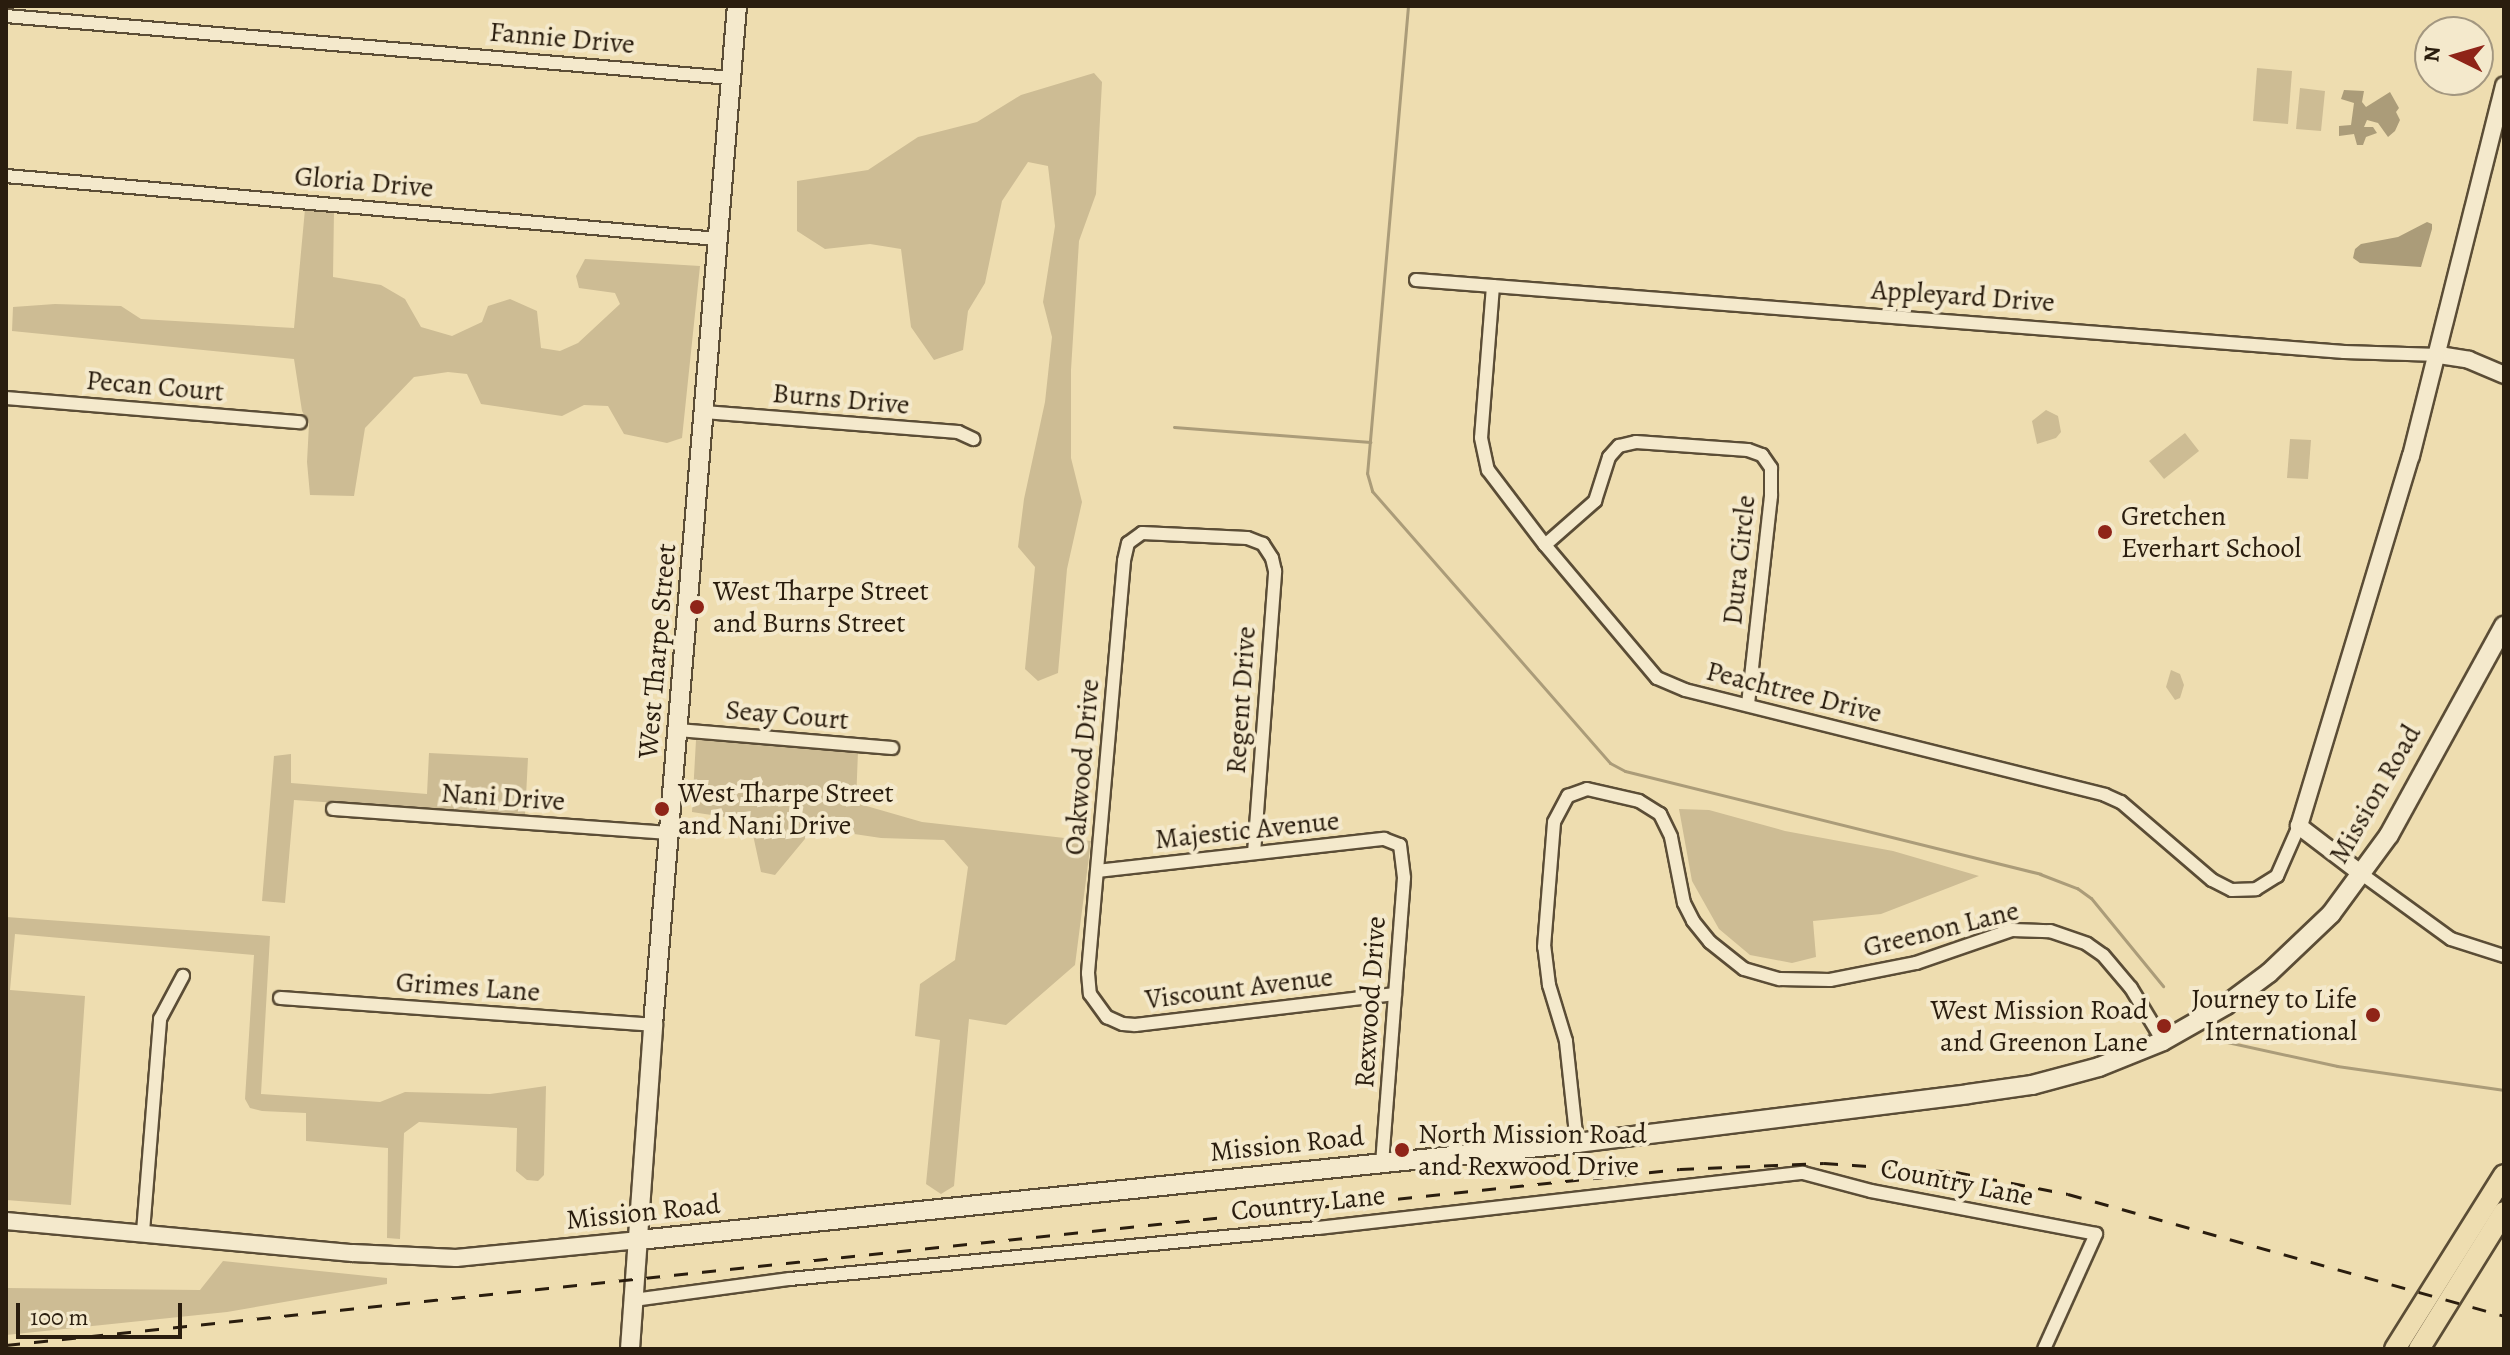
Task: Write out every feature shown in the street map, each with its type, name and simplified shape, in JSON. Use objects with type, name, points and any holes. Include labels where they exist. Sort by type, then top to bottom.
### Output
[{"type":"main road","name":"West Tharpe Street","points":[[634,1300],[653,1025],[737,6]]},
{"type":"main road","name":"Mission Road","points":[[639,1240],[1577,1143],[2032,1085],[2099,1067],[2163,1041],[2226,1005],[2269,973],[2331,914],[2363,875],[2389,835],[2504,626]]},
{"type":"main road","points":[[2395,1349],[2504,1175]]},
{"type":"main road","points":[[2419,1349],[2504,1212]]},
{"type":"main road","points":[[622,1349],[634,1300]]},
{"type":"main road","points":[[630,1349],[634,1300]]},
{"type":"street","name":"Fannie Drive","points":[[6,16],[731,78]]},
{"type":"street","name":"Mission Road","points":[[2299,826],[2439,355],[2504,86]]},
{"type":"street","name":"Gloria Drive","points":[[6,176],[718,239]]},
{"type":"street","name":"Appleyard Drive","points":[[1416,280],[2344,352],[2439,355],[2469,360],[2504,375]]},
{"type":"street","name":"Peachtree Drive","points":[[1493,286],[1481,438],[1483,456],[1497,485],[1657,678],[1685,690],[2105,795],[2121,802],[2212,880],[2232,890],[2256,889],[2277,876],[2299,826]]},
{"type":"street","name":"Pecan Court","points":[[6,398],[300,422]]},
{"type":"street","name":"Burns Drive","points":[[704,412],[958,432],[973,439]]},
{"type":"street","name":"Dura Circle","points":[[1545,545],[1595,501],[1609,457],[1619,446],[1636,442],[1748,450],[1762,455],[1771,468],[1772,485],[1748,705]]},
{"type":"street","name":"Oakwood Drive","points":[[1096,1004],[1090,994],[1088,973],[1128,543],[1135,536],[1149,532],[1247,538],[1269,551]]},
{"type":"street","name":"Regent Drive","points":[[1254,853],[1275,571],[1269,551]]},
{"type":"street","name":"Seay Court","points":[[678,730],[892,748]]},
{"type":"street","name":"Greenon Lane","points":[[1577,1143],[1566,1041],[1549,985],[1544,947],[1554,822],[1568,796],[1587,789],[1639,801],[1660,814],[1671,837],[1684,903],[1693,921],[1710,942],[1744,969],[1780,979],[1830,980],[1916,963],[2012,930],[2050,931],[2087,944],[2103,955],[2131,988],[2163,1041]]},
{"type":"street","name":"Nani Drive","points":[[333,809],[670,833]]},
{"type":"street","points":[[2299,826],[2457,942],[2504,956]]},
{"type":"street","name":"Majestic Avenue","points":[[1097,871],[1384,839],[1400,845]]},
{"type":"street","name":"Rexwood Drive","points":[[1382,1163],[1404,878],[1400,845]]},
{"type":"street","points":[[143,1232],[160,1019],[183,976]]},
{"type":"street","name":"Viscount Avenue","points":[[1096,1004],[1114,1021],[1135,1025],[1395,994]]},
{"type":"street","name":"Grimes Lane","points":[[280,998],[653,1025]]},
{"type":"street","name":"Country Lane","points":[[634,1300],[790,1279],[1318,1228],[1803,1173],[1871,1191],[2096,1234],[2044,1349]]},
{"type":"street","name":"Mission Road","points":[[6,1221],[353,1253],[456,1258],[639,1240]]},
{"type":"shaded area","points":[[2257,68],[2292,71],[2288,124],[2253,121]]},
{"type":"shaded area","points":[[1094,73],[1102,82],[1096,194],[1079,241],[1071,370],[1071,458],[1082,502],[1067,569],[1058,673],[1038,681],[1025,669],[1035,567],[1018,547],[1024,499],[1045,402],[1052,337],[1043,302],[1055,226],[1048,166],[1028,162],[1002,201],[985,283],[968,311],[963,350],[934,360],[911,327],[901,249],[870,244],[825,249],[797,231],[797,181],[868,170],[918,137],[977,122],[1021,95]]},
{"type":"shaded area","points":[[2300,88],[2325,91],[2321,131],[2296,129]]},
{"type":"shaded area","points":[[2344,90],[2364,91],[2362,102],[2366,107],[2390,92],[2399,108],[2396,112],[2400,120],[2395,131],[2388,137],[2378,123],[2367,120],[2364,127],[2373,127],[2377,133],[2366,137],[2363,145],[2357,145],[2354,134],[2339,136],[2339,126],[2351,125],[2354,103],[2341,99]]},
{"type":"shaded area","points":[[305,209],[334,211],[333,277],[381,285],[405,299],[421,327],[452,336],[482,322],[488,306],[510,299],[537,311],[541,348],[560,351],[578,343],[620,304],[615,293],[579,288],[576,276],[585,259],[700,266],[682,438],[667,443],[624,434],[608,406],[584,405],[562,416],[481,404],[467,374],[448,372],[414,377],[365,428],[354,496],[310,495],[307,462],[309,424],[302,411],[294,359],[12,331],[13,307],[55,304],[121,306],[141,319],[294,328]]},
{"type":"shaded area","points":[[2427,222],[2432,224],[2432,229],[2421,267],[2360,263],[2353,258],[2355,249],[2361,244],[2398,237]]},
{"type":"shaded area","points":[[2046,410],[2058,416],[2061,432],[2056,438],[2037,444],[2032,421]]},
{"type":"shaded area","points":[[2185,433],[2199,451],[2164,479],[2149,461]]},
{"type":"shaded area","points":[[2290,439],[2311,440],[2308,479],[2287,478]]},
{"type":"shaded area","points":[[2171,670],[2180,674],[2184,685],[2180,698],[2175,700],[2166,687]]},
{"type":"shaded area","points":[[696,740],[858,751],[856,803],[922,822],[1091,841],[1075,965],[1006,1025],[969,1019],[954,1186],[941,1194],[926,1184],[940,1040],[915,1036],[920,984],[955,960],[968,867],[944,840],[881,838],[814,828],[775,875],[761,872],[750,821],[692,812]]},
{"type":"shaded area","points":[[429,753],[528,758],[525,816],[294,800],[285,903],[262,901],[274,756],[291,754],[291,783],[427,794]]},
{"type":"shaded area","points":[[1679,809],[1709,810],[1785,831],[1893,851],[1979,876],[1881,914],[1813,921],[1816,957],[1792,963],[1750,955],[1719,929],[1692,881]]},
{"type":"shaded area","points":[[6,917],[270,936],[261,1094],[380,1102],[405,1092],[490,1094],[546,1086],[544,1175],[538,1181],[527,1180],[516,1171],[517,1128],[419,1122],[404,1133],[400,1239],[387,1238],[388,1148],[306,1141],[306,1113],[262,1111],[250,1108],[245,1099],[254,955],[15,934],[10,990],[85,996],[71,1205],[6,1200]]},
{"type":"shaded area","points":[[223,1261],[387,1278],[387,1284],[227,1312],[6,1335],[6,1288],[200,1290]]},
{"type":"waterway","points":[[1408,6],[1367,473],[1372,491],[1610,763],[1625,771],[2040,874],[2077,888],[2091,898],[2163,986]]},
{"type":"waterway","points":[[1174,427],[1370,442]]},
{"type":"waterway","points":[[2227,1042],[2337,1066],[2504,1090]]},
{"type":"railway","points":[[6,1345],[1680,1169],[1824,1163],[1956,1172],[2068,1194],[2504,1316]]},
{"type":"place","name":"Gretchen Everhart School","points":[[2105,532]]},
{"type":"place","name":"West Tharpe Street and Burns Street","points":[[697,607]]},
{"type":"place","name":"West Tharpe Street and Nani Drive","points":[[662,809]]},
{"type":"place","name":"Journey to Life International","points":[[2373,1015]]},
{"type":"place","name":"West Mission Road and Greenon Lane","points":[[2164,1026]]},
{"type":"place","name":"North Mission Road and Rexwood Drive","points":[[1402,1150]]}]
